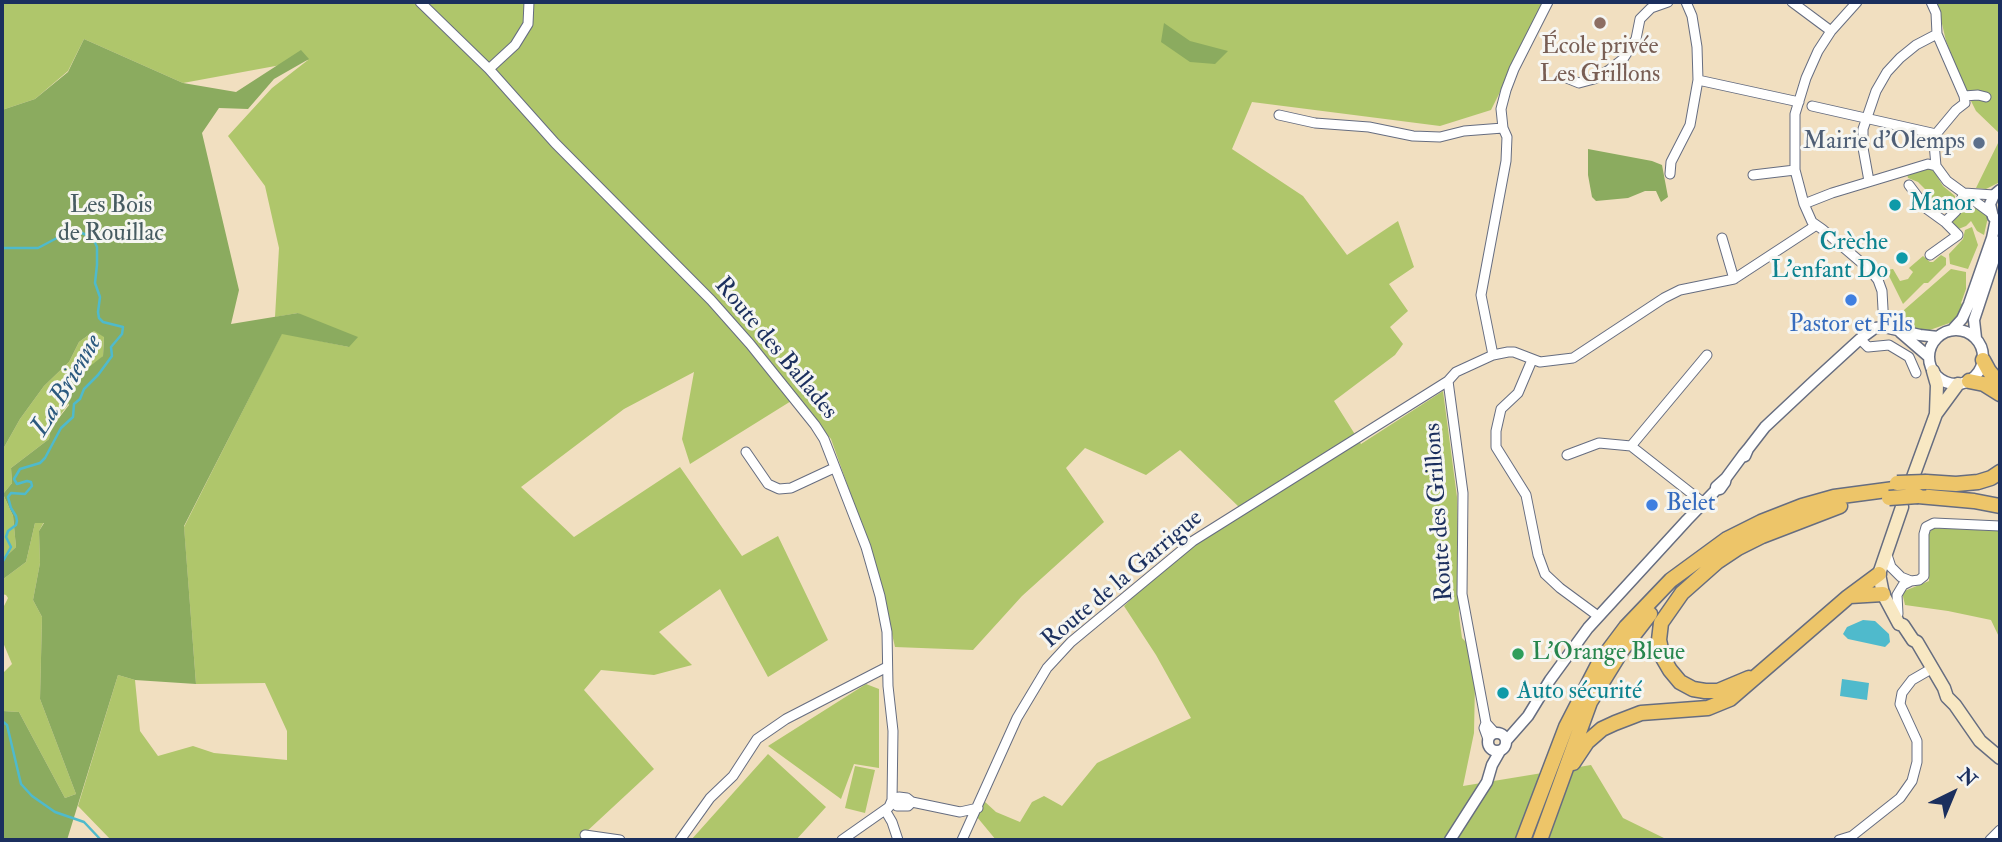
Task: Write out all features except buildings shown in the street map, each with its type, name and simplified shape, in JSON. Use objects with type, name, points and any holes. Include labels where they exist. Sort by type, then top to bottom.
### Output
[{"type":"highway","points":[[1983,360],[2000,384]]},
{"type":"highway","points":[[1964,383],[1984,384],[2000,394]]},
{"type":"highway","points":[[1524,840],[1566,727],[1599,663],[1626,627],[1687,567],[1727,539],[1802,506],[1862,492],[1978,482],[1987,480],[2000,471]]},
{"type":"highway","points":[[1920,486],[2000,496]]},
{"type":"highway","points":[[1920,486],[2000,506]]},
{"type":"highway","points":[[1541,840],[1590,702],[1622,650],[1652,612],[1698,570],[1750,537],[1806,514],[1893,490]]},
{"type":"highway","points":[[1756,675],[1718,691],[1693,689],[1680,682],[1663,658],[1659,640],[1661,623],[1682,593],[1727,555],[1762,536],[1840,506]]},
{"type":"highway","points":[[1541,840],[1568,772],[1587,742],[1602,729],[1641,713],[1708,708],[1730,699],[1848,597],[1880,573]]},
{"type":"highway","points":[[1848,597],[1883,594]]},
{"type":"main road","points":[[1920,486],[1936,414],[1937,385],[1933,372]]},
{"type":"main road","points":[[1936,414],[1964,383]]},
{"type":"main road","points":[[1902,507],[1880,573],[1883,594],[1913,640],[1913,645],[1924,656],[1944,688],[1951,692],[1955,705],[1980,741],[2000,758]]},
{"type":"street","name":"Route des Ballades","points":[[420,2],[489,69],[555,143],[711,300],[750,344],[824,439],[866,547],[887,632],[888,686],[893,731],[892,800]]},
{"type":"street","points":[[489,69],[515,45],[528,24],[529,2]]},
{"type":"street","points":[[1493,355],[1481,295],[1506,161],[1507,137],[1503,128],[1502,109],[1514,69],[1548,2]]},
{"type":"street","points":[[1564,77],[1579,83],[1594,79],[1609,70],[1623,58],[1636,40],[1640,19],[1651,8],[1668,2]]},
{"type":"street","points":[[1670,174],[1671,162],[1690,125],[1698,80],[1697,47],[1692,16],[1686,2]]},
{"type":"street","points":[[1792,2],[1831,31]]},
{"type":"street","points":[[1857,2],[1831,31],[1810,69],[1795,114],[1795,170],[1804,204],[1815,226],[1870,270],[1878,280],[1892,329],[1889,345]]},
{"type":"street","points":[[1931,2],[1936,13],[1937,34],[1965,103],[1936,134],[1936,166],[1947,181],[1996,218]]},
{"type":"street","points":[[1869,181],[1863,148],[1863,129],[1876,91],[1887,72],[1900,58],[1916,45],[1937,34]]},
{"type":"street","points":[[1698,80],[1799,102]]},
{"type":"street","points":[[1964,96],[1986,97]]},
{"type":"street","points":[[1812,106],[1936,134]]},
{"type":"street","points":[[1279,115],[1315,123],[1369,127],[1413,136],[1440,137],[1503,128]]},
{"type":"street","points":[[1804,204],[1928,164],[1936,166]]},
{"type":"street","points":[[1753,175],[1795,170]]},
{"type":"street","points":[[1909,185],[1927,209],[1958,235],[1930,255]]},
{"type":"street","points":[[1964,193],[1997,192]]},
{"type":"street","points":[[1928,357],[1938,337],[1952,330],[1962,319],[1969,304],[1992,238],[1996,218],[1990,204],[1997,192]]},
{"type":"street","points":[[1945,222],[1956,211],[1964,193]]},
{"type":"street","points":[[1448,381],[1456,372],[1493,355],[1514,352],[1547,363],[1573,358],[1664,298],[1680,290],[1734,279],[1815,226]]},
{"type":"street","points":[[1722,239],[1734,279]]},
{"type":"street","points":[[1892,329],[1928,357],[1933,372],[1944,382],[1964,383],[1978,373],[1983,360],[1974,320],[2000,241]]},
{"type":"street","points":[[1450,840],[1487,782],[1497,741],[1517,729],[1598,616],[1676,533],[1681,531],[1716,490],[1720,489],[1765,428],[1875,328],[1938,337]]},
{"type":"street","points":[[1952,330],[1962,330],[1976,338]]},
{"type":"street","points":[[1860,339],[1868,347],[1889,345],[1909,357],[1916,373]]},
{"type":"street","points":[[1631,446],[1707,355]]},
{"type":"street","points":[[1532,360],[1518,393],[1501,409],[1496,447],[1526,495],[1538,555],[1545,575],[1598,616]]},
{"type":"street","name":"Route des Grillons","points":[[1448,381],[1463,493],[1462,594],[1486,723],[1497,741]]},
{"type":"street","name":"Route de la Garrigue","points":[[962,840],[1027,699],[1047,668],[1071,642],[1193,541],[1448,381]]},
{"type":"street","points":[[1567,455],[1599,443],[1631,446],[1705,504]]},
{"type":"street","points":[[746,452],[768,484],[779,489],[791,488],[834,468]]},
{"type":"street","points":[[1883,594],[1892,586],[1919,580],[1924,576],[1926,527],[1934,523],[2000,526]]},
{"type":"street","points":[[1886,552],[1891,567],[1907,583]]},
{"type":"street","points":[[1898,617],[1897,595],[1907,583]]},
{"type":"street","points":[[680,840],[710,798],[733,776],[757,738],[786,719],[887,667]]},
{"type":"street","points":[[1839,840],[1852,836],[1890,806],[1912,781],[1917,762],[1916,741],[1900,704],[1902,693],[1912,680],[1931,669]]},
{"type":"street","points":[[867,679],[888,686]]},
{"type":"street","points":[[842,840],[889,807],[892,800],[897,806],[908,806],[912,802],[960,812],[978,808]]},
{"type":"street","points":[[885,810],[898,840]]},
{"type":"street","points":[[1990,840],[2000,830]]},
{"type":"street","points":[[585,835],[620,840]]},
{"type":"green space","points":[[2,2],[1545,2],[1491,110],[1440,126],[1252,102],[1232,149],[1303,196],[1347,255],[1398,221],[1414,267],[1389,284],[1408,311],[1390,327],[1403,344],[1395,355],[1334,401],[1361,444],[1443,391],[1457,497],[1459,615],[1462,638],[1466,642],[1475,682],[1474,733],[1463,786],[1591,765],[1623,818],[1668,840],[996,840],[977,817],[984,801],[996,812],[1020,822],[1032,802],[1044,796],[1062,806],[1097,763],[1191,718],[1156,655],[1124,606],[1190,541],[1239,507],[1180,450],[1146,475],[1085,448],[1066,468],[1104,522],[1022,596],[973,650],[895,647],[876,565],[831,439],[796,398],[690,464],[682,439],[694,372],[624,409],[521,487],[574,537],[680,467],[742,556],[778,536],[828,640],[768,677],[720,589],[659,632],[692,665],[654,675],[601,670],[584,690],[654,769],[585,833],[608,840],[111,840],[78,806],[118,675],[135,680],[140,731],[158,756],[193,746],[214,753],[287,760],[287,731],[265,683],[196,684],[184,527],[282,333],[349,347],[298,313],[275,317],[279,248],[265,186],[228,136],[272,88],[308,60],[183,83],[84,39],[68,71],[35,99],[2,110]]},
{"type":"green space","points":[[1937,2],[2000,2],[2000,134],[1976,111],[1966,91],[1946,41]]},
{"type":"green space","points":[[1164,23],[1190,41],[1228,51],[1215,64],[1190,62],[1161,42]]},
{"type":"green space","name":"Les Bois de Rouillac","points":[[84,39],[183,83],[236,92],[301,50],[309,59],[274,79],[248,109],[219,108],[202,133],[239,290],[231,324],[298,313],[358,337],[349,347],[282,334],[184,526],[196,684],[135,680],[118,675],[67,840],[2,840],[2,706],[3,711],[19,712],[65,798],[76,794],[40,699],[42,617],[33,600],[40,563],[39,531],[44,523],[35,523],[26,562],[2,580],[2,560],[16,547],[13,516],[3,494],[12,483],[11,468],[49,439],[51,428],[69,405],[62,388],[103,356],[104,337],[94,331],[79,342],[69,362],[44,386],[20,419],[2,451],[2,110],[35,99],[68,72]]},
{"type":"green space","points":[[2000,139],[2000,182],[1986,189],[1976,188]]},
{"type":"green space","points":[[1588,149],[1662,165],[1668,197],[1661,202],[1656,191],[1645,191],[1628,198],[1596,201],[1592,197],[1588,175]]},
{"type":"green space","points":[[1927,168],[1934,171],[1943,186],[1955,196],[1955,201],[1941,214],[1927,201],[1925,189],[1908,178],[1907,174]]},
{"type":"green space","points":[[1966,200],[1988,217],[1984,235],[1977,231],[1971,221],[1956,230],[1951,223]]},
{"type":"green space","points":[[1972,227],[1978,245],[1968,269],[1950,264],[1949,254],[1963,239],[1965,230]]},
{"type":"green space","points":[[1941,255],[1946,258],[1946,265],[1903,304],[1886,270],[1893,269],[1900,281],[1908,279],[1913,272],[1909,268],[1923,256],[1933,262]]},
{"type":"green space","points":[[1951,269],[1966,272],[1966,289],[1961,303],[1964,306],[1958,320],[1927,331],[1900,323],[1904,310]]},
{"type":"green space","points":[[94,331],[104,336],[103,356],[51,428],[49,439],[11,468],[12,483],[3,494],[13,516],[16,547],[2,560],[2,451],[20,419],[44,386],[69,362],[79,342]]},
{"type":"green space","points":[[44,522],[39,531],[40,563],[33,600],[42,617],[40,699],[76,794],[65,798],[19,712],[3,711],[2,706],[2,674],[12,664],[2,640],[2,610],[8,598],[2,594],[2,580],[26,562],[35,523]]},
{"type":"green space","points":[[1933,528],[2000,531],[2000,639],[1991,620],[1905,605],[1902,592],[1929,581],[1929,533]]},
{"type":"green space","points":[[866,684],[879,689],[879,768],[854,764],[841,799],[768,746]]},
{"type":"green space","points":[[768,754],[826,807],[796,840],[691,840]]},
{"type":"green space","points":[[855,766],[875,770],[865,813],[845,808]]},
{"type":"water","points":[[1863,620],[1875,621],[1889,634],[1890,642],[1885,647],[1848,639],[1843,634],[1847,627]]},
{"type":"water","points":[[1842,679],[1869,683],[1867,700],[1840,696]]},
{"type":"waterway","name":"La Brienne","points":[[2,248],[38,248],[57,238],[82,233],[93,238],[97,247],[95,283],[100,297],[99,318],[103,322],[123,327],[122,334],[111,347],[112,356],[74,404],[73,417],[61,428],[45,458],[40,463],[20,469],[14,479],[17,484],[27,481],[31,482],[32,486],[25,494],[11,493],[8,497],[17,521],[8,531],[6,537],[11,547],[2,563]]},
{"type":"waterway","name":"La Brienne","points":[[2,721],[7,725],[21,784],[32,796],[55,812],[84,822],[101,840]]},
{"type":"place","name":"École privée Les Grillons","points":[[1600,23]]},
{"type":"place","name":"Mairie d'Olemps","points":[[1979,143]]},
{"type":"place","name":"Manor","points":[[1895,205]]},
{"type":"place","name":"Crèche L'enfant Do","points":[[1902,258]]},
{"type":"place","name":"Pastor et Fils","points":[[1851,300]]},
{"type":"place","name":"Belet","points":[[1652,505]]},
{"type":"place","name":"L'Orange Bleue","points":[[1518,654]]},
{"type":"place","name":"Auto sécurité","points":[[1503,693]]}]
